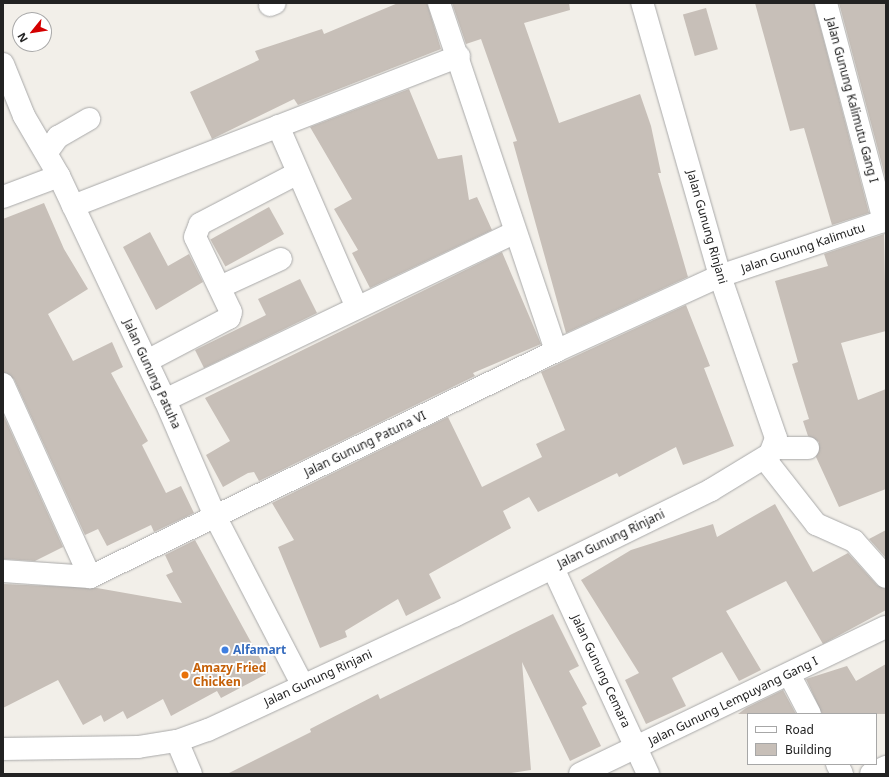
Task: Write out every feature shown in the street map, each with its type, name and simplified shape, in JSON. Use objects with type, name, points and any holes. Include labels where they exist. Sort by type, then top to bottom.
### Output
[{"type":"street","points":[[439,3],[459,56],[514,233],[556,351]]},
{"type":"street","name":"Jalan Gunung Rinjani","points":[[3,749],[138,747],[177,741],[208,730],[302,684],[553,568],[711,490],[770,453],[776,438],[720,276],[642,3]]},
{"type":"street","name":"Jalan Gunung Kalimutu Gang I","points":[[826,3],[885,221]]},
{"type":"street","points":[[73,206],[459,56]]},
{"type":"street","name":"Jalan Gunung Patuha","points":[[3,64],[24,116],[47,152],[147,361],[215,516],[302,684]]},
{"type":"street","points":[[47,152],[58,137],[89,119]]},
{"type":"street","points":[[278,126],[357,308]]},
{"type":"street","points":[[147,361],[229,318],[231,312],[195,237],[195,231],[200,224],[298,172]]},
{"type":"street","points":[[3,197],[59,176]]},
{"type":"street","name":"Jalan Gunung Kalimutu","points":[[720,276],[885,221]]},
{"type":"street","points":[[165,400],[514,233]]},
{"type":"street","points":[[220,287],[281,259]]},
{"type":"street","name":"Jalan Gunung Patuna VI","points":[[3,571],[90,577],[556,351],[720,276]]},
{"type":"street","points":[[3,384],[90,577]]},
{"type":"street","points":[[808,448],[770,453],[816,524],[854,541],[886,578]]},
{"type":"street","name":"Jalan Gunung Cemara","points":[[553,568],[648,774]]},
{"type":"street","name":"Jalan Gunung Lempuyang Gang I","points":[[580,774],[636,749],[886,627]]},
{"type":"street","points":[[789,674],[809,713]]},
{"type":"street","points":[[177,741],[191,774]]},
{"type":"street","points":[[838,765],[842,774]]},
{"type":"street","points":[[871,774],[886,767]]},
{"type":"building","points":[[398,3],[427,3],[441,49],[298,105],[294,99],[212,139],[190,92],[259,60],[255,51],[322,29],[324,34]]},
{"type":"building","points":[[452,3],[569,3],[570,10],[524,23],[559,123],[640,94],[651,126],[661,173],[658,173],[688,277],[566,333],[513,142],[517,141],[481,39],[466,44]]},
{"type":"building","points":[[755,3],[814,3],[869,213],[832,225],[804,128],[790,131]]},
{"type":"building","points":[[839,3],[886,3],[885,176]]},
{"type":"building","points":[[706,8],[718,49],[695,56],[683,15]]},
{"type":"building","points":[[409,89],[438,159],[462,155],[469,200],[477,197],[492,230],[370,288],[352,253],[358,250],[334,209],[352,199],[310,127]]},
{"type":"building","points":[[44,203],[64,249],[88,289],[48,314],[73,361],[112,342],[123,367],[111,373],[148,441],[142,445],[166,493],[181,486],[194,513],[154,532],[151,525],[107,546],[98,529],[85,535],[14,379],[3,372],[3,219]]},
{"type":"building","points":[[269,207],[284,234],[225,267],[210,239]]},
{"type":"building","points":[[150,232],[168,266],[189,254],[203,282],[156,310],[123,247]]},
{"type":"building","points":[[884,234],[886,331],[841,343],[858,400],[886,389],[886,489],[839,507],[816,457],[819,442],[808,436],[803,421],[809,419],[792,364],[798,362],[775,281],[828,266],[824,254]]},
{"type":"building","points":[[502,252],[541,344],[473,373],[475,376],[259,481],[254,472],[248,473],[223,487],[206,455],[230,441],[205,398]]},
{"type":"building","points":[[300,279],[317,313],[204,368],[195,350],[266,315],[258,299]]},
{"type":"building","points":[[686,305],[710,366],[704,368],[734,446],[683,465],[676,447],[619,477],[617,473],[538,512],[529,497],[503,511],[511,528],[429,574],[441,598],[406,616],[398,599],[345,631],[347,637],[320,648],[278,547],[294,540],[272,503],[448,417],[482,487],[542,457],[536,444],[565,430],[541,372]]},
{"type":"building","points":[[3,414],[63,547],[35,561],[3,559]]},
{"type":"building","points":[[775,504],[813,572],[848,553],[877,585],[886,589],[886,610],[823,644],[786,581],[726,611],[761,670],[739,681],[722,652],[672,678],[686,706],[646,724],[625,680],[639,673],[581,580],[631,550],[713,524],[717,537]]},
{"type":"building","points":[[886,530],[886,558],[869,539]]},
{"type":"building","points":[[195,540],[268,673],[221,698],[217,691],[171,716],[163,699],[127,719],[123,711],[104,722],[101,715],[83,725],[58,680],[3,708],[3,584],[97,588],[182,603],[166,575],[173,572],[165,555]]},
{"type":"building","points":[[553,614],[579,666],[569,671],[587,704],[582,707],[601,746],[570,761],[522,662],[531,770],[505,774],[227,774],[311,732],[310,729],[378,694],[380,699]]},
{"type":"building","points":[[886,664],[886,714],[822,713],[806,679],[847,666],[856,681]]},
{"type":"building","points":[[783,690],[795,713],[738,714],[746,708]]},
{"type":"place","name":"Alfamart","points":[[225,650]]},
{"type":"place","name":"Amazy Fried Chicken","points":[[185,675]]}]
